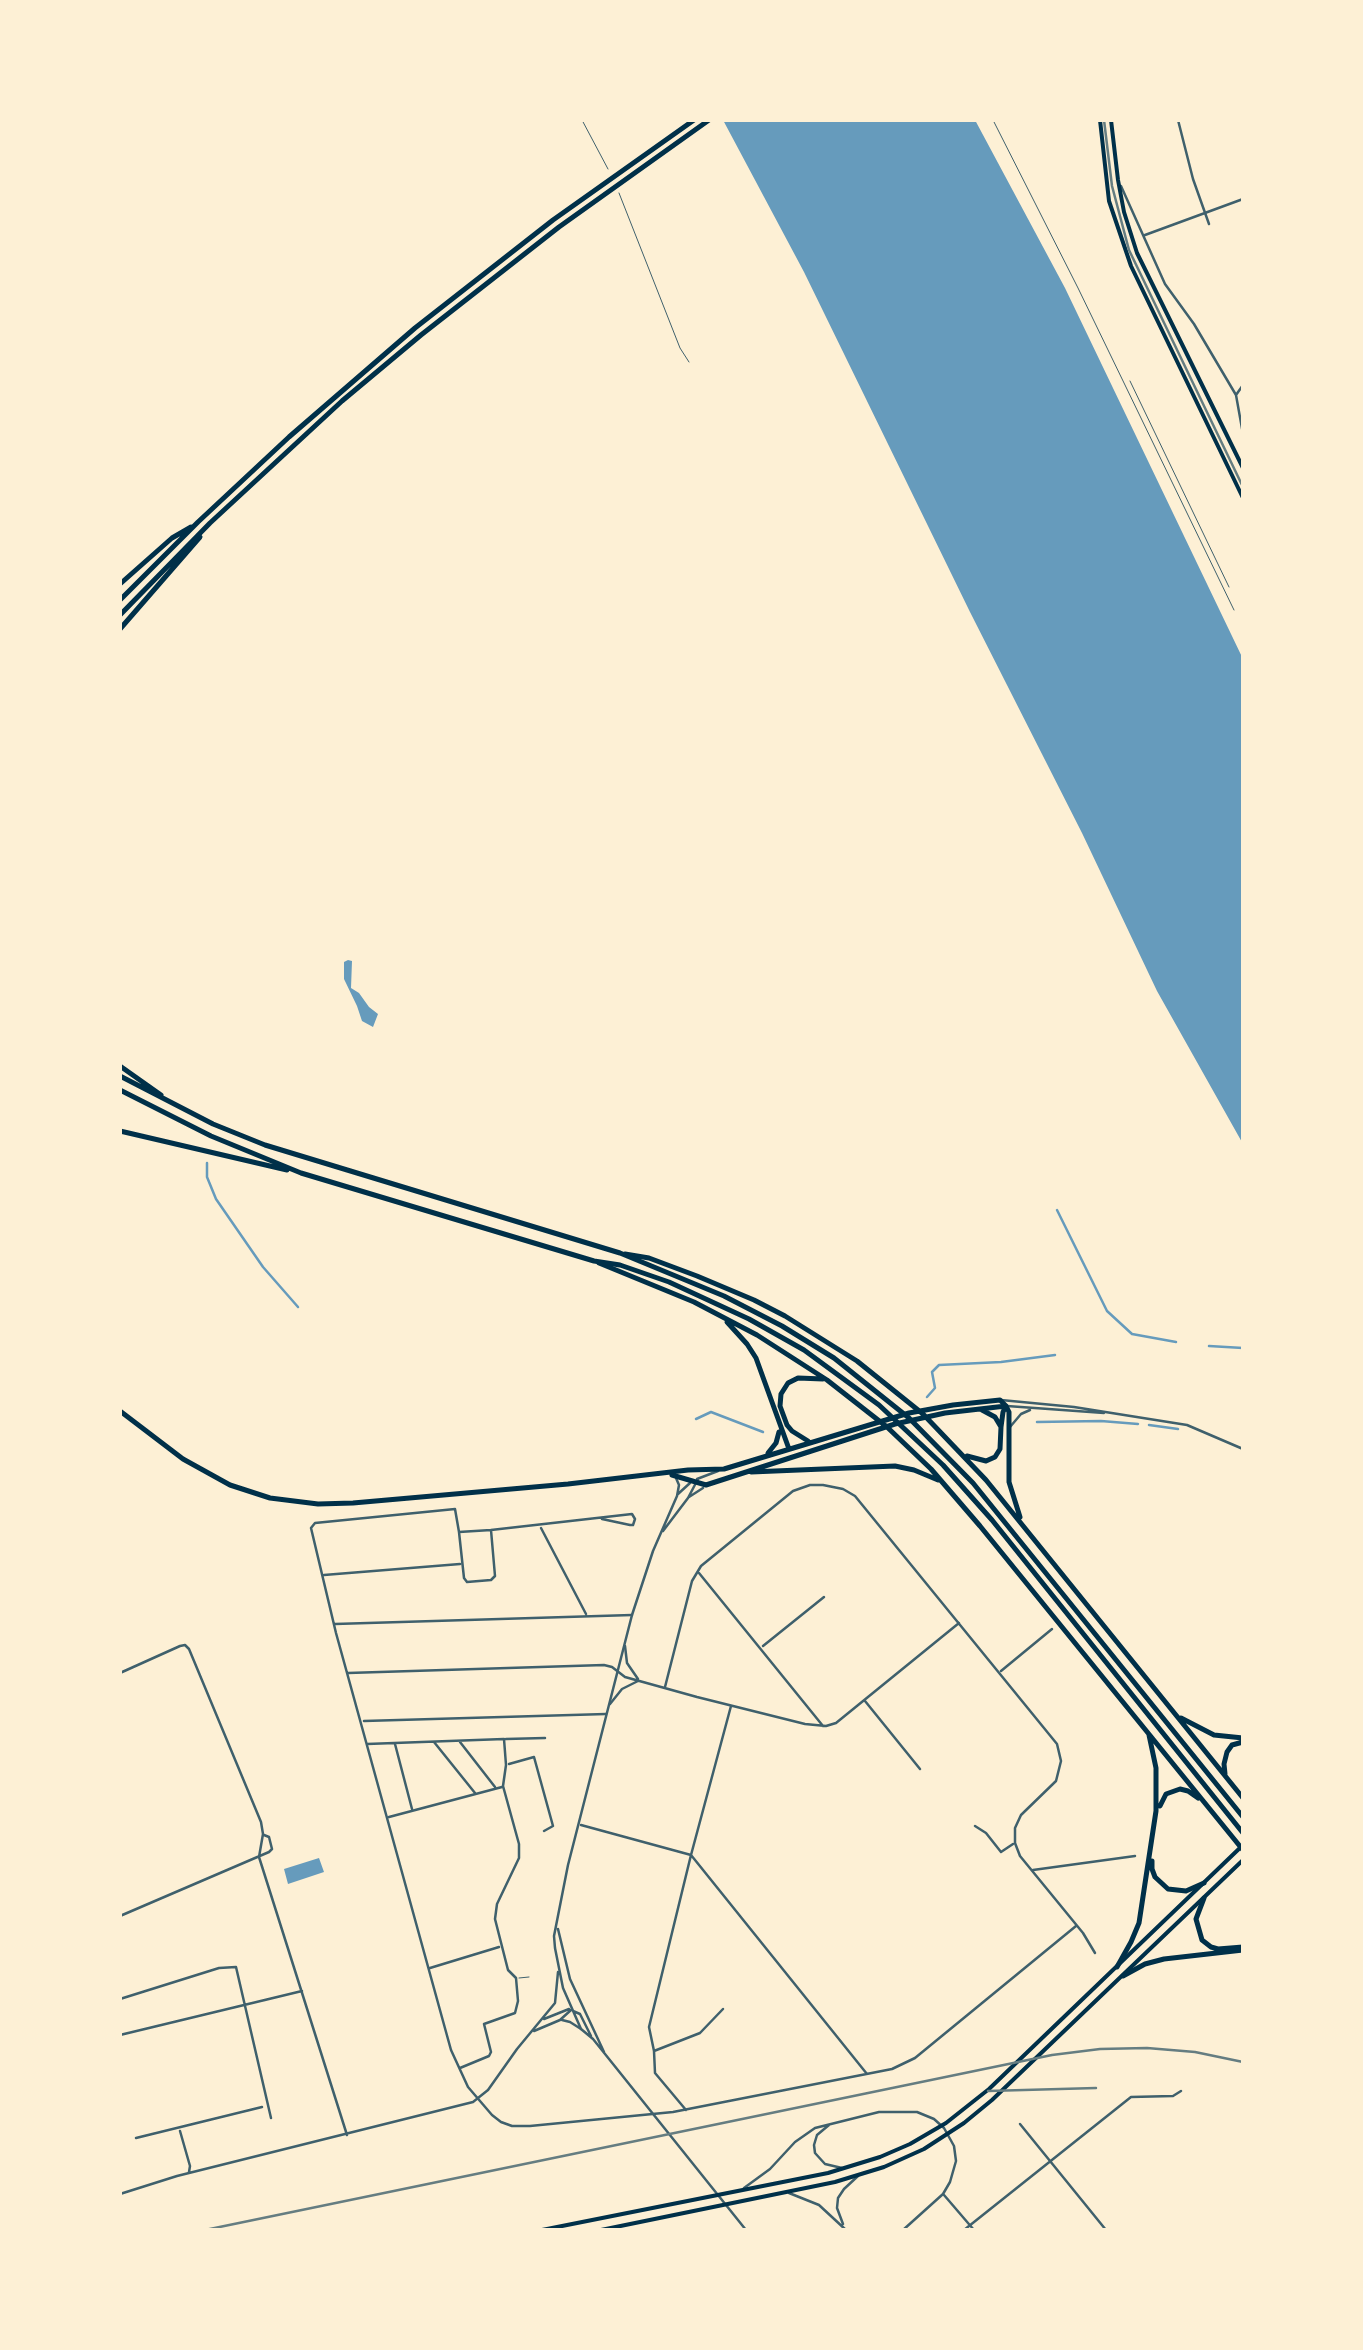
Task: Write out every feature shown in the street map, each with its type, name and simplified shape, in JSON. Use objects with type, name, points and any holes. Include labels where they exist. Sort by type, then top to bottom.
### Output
[{"type":"main road","points":[[120,600],[336,394],[492,266],[694,120]]},
{"type":"main road","points":[[120,614],[210,522],[342,401],[500,271],[710,120]]},
{"type":"main road","points":[[1100,120],[1112,212],[1139,284],[1243,498]]},
{"type":"main road","points":[[1111,120],[1128,224],[1149,278],[1243,468]]},
{"type":"main road","points":[[1112,212],[1124,212]]},
{"type":"main road","points":[[120,584],[172,538],[198,522]]},
{"type":"main road","points":[[120,629],[194,546],[210,522]]},
{"type":"main road","points":[[120,1066],[167,1100]]},
{"type":"main road","points":[[120,1076],[213,1124],[265,1145],[620,1253],[724,1296],[782,1326],[847,1368],[909,1418],[950,1458],[1243,1817]]},
{"type":"main road","points":[[120,1090],[211,1136],[301,1172]]},
{"type":"main road","points":[[120,1131],[301,1172],[594,1261],[722,1316],[790,1355],[887,1428],[944,1483],[1243,1848],[977,2099],[918,2139],[892,2153],[845,2168],[542,2230]]},
{"type":"main road","points":[[620,1253],[649,1258],[754,1300],[809,1329],[888,1384],[962,1453],[1023,1524],[1243,1798]]},
{"type":"main road","points":[[594,1261],[620,1265],[668,1282],[750,1319],[829,1366],[898,1421],[943,1464],[992,1520],[1243,1832]]},
{"type":"main road","points":[[722,1316],[753,1351],[789,1449],[800,1454]]},
{"type":"main road","points":[[810,1442],[787,1425],[780,1406],[781,1394],[788,1383],[798,1378],[827,1380]]},
{"type":"main road","points":[[658,1474],[677,1475],[706,1485],[909,1413],[1000,1400],[1008,1404]]},
{"type":"main road","points":[[1008,1404],[1003,1412],[1009,1482],[1023,1524]]},
{"type":"main road","points":[[954,1408],[1008,1404]]},
{"type":"main road","points":[[979,1409],[1005,1428]]},
{"type":"main road","points":[[120,1411],[204,1472],[230,1485],[269,1500],[318,1504],[724,1470],[810,1442],[849,1435]]},
{"type":"main road","points":[[962,1453],[980,1461],[993,1458],[1005,1428]]},
{"type":"main road","points":[[766,1456],[780,1429]]},
{"type":"main road","points":[[743,1472],[895,1466],[944,1483]]},
{"type":"main road","points":[[1176,1716],[1218,1736],[1243,1740]]},
{"type":"main road","points":[[1116,1967],[1138,1923],[1156,1812],[1156,1768],[1148,1732]]},
{"type":"main road","points":[[1225,1777],[1227,1752],[1243,1740]]},
{"type":"main road","points":[[1204,1803],[1182,1789],[1164,1796],[1152,1865],[1158,1882],[1170,1890],[1188,1890],[1204,1883]]},
{"type":"main road","points":[[601,2230],[858,2176],[924,2148],[984,2107],[1243,1860]]},
{"type":"main road","points":[[1204,1898],[1196,1918],[1202,1940],[1218,1949],[1243,1949]]},
{"type":"main road","points":[[1122,1976],[1164,1959],[1243,1949]]},
{"type":"street","points":[[582,120],[608,169]]},
{"type":"street","points":[[993,120],[1234,610]]},
{"type":"street","points":[[1178,120],[1209,224]]},
{"type":"street","points":[[1118,180],[1165,284],[1236,395],[1243,434]]},
{"type":"street","points":[[619,193],[689,362]]},
{"type":"street","points":[[1144,236],[1243,199]]},
{"type":"street","points":[[1124,212],[1134,214]]},
{"type":"street","points":[[1128,224],[1137,220]]},
{"type":"street","points":[[1130,381],[1229,587]]},
{"type":"street","points":[[1236,395],[1243,385]]},
{"type":"street","points":[[1234,479],[1240,476]]},
{"type":"street","points":[[1008,1404],[1116,1413]]},
{"type":"street","points":[[1008,1404],[1116,1413],[1187,1425],[1243,1449]]},
{"type":"street","points":[[1005,1428],[1034,1408]]},
{"type":"street","points":[[677,1496],[695,1481],[724,1470]]},
{"type":"street","points":[[660,1535],[688,1498],[695,1481],[693,1474],[677,1471]]},
{"type":"street","points":[[581,2029],[558,1972],[554,1936],[632,1614],[677,1496],[678,1482],[670,1476]]},
{"type":"street","points":[[688,1498],[706,1485]]},
{"type":"street","points":[[665,1688],[692,1580],[698,1572],[793,1491],[810,1485],[831,1486],[855,1496],[1057,1744],[1061,1767],[1054,1785],[1024,1811],[1014,1831],[1014,1843],[1095,1953]]},
{"type":"street","points":[[490,1530],[495,1576],[491,1580],[468,1582],[464,1578],[456,1510],[315,1522],[311,1528],[320,1576],[451,2050],[468,2088],[496,2118],[512,2126],[686,2110],[892,2069],[914,2059],[1076,1926]]},
{"type":"street","points":[[459,1532],[632,1514],[636,1519],[630,1525],[602,1518]]},
{"type":"street","points":[[540,1526],[587,1616]]},
{"type":"street","points":[[320,1576],[462,1564]]},
{"type":"street","points":[[698,1572],[823,1726]]},
{"type":"street","points":[[761,1648],[824,1597]]},
{"type":"street","points":[[333,1624],[632,1614]]},
{"type":"street","points":[[348,1673],[604,1664],[625,1677],[823,1726],[836,1723],[960,1622]]},
{"type":"street","points":[[1000,1672],[1052,1629]]},
{"type":"street","points":[[120,1674],[185,1645],[188,1649],[261,1822],[259,1857],[348,2137]]},
{"type":"street","points":[[624,1646],[627,1663],[639,1680]]},
{"type":"street","points":[[610,1705],[622,1690],[639,1680]]},
{"type":"street","points":[[864,1700],[920,1768]]},
{"type":"street","points":[[686,2110],[656,2076],[648,2027],[732,1704]]},
{"type":"street","points":[[361,1721],[607,1714]]},
{"type":"street","points":[[366,1744],[545,1738]]},
{"type":"street","points":[[459,2068],[489,2056],[484,2024],[515,2013],[518,2001],[516,1978],[508,1970],[495,1910],[520,1858],[520,1844],[504,1786],[504,1739]]},
{"type":"street","points":[[433,1741],[475,1793]]},
{"type":"street","points":[[459,1741],[496,1788]]},
{"type":"street","points":[[394,1742],[413,1810]]},
{"type":"street","points":[[506,1765],[534,1757],[553,1826],[544,1831]]},
{"type":"street","points":[[386,1819],[504,1786]]},
{"type":"street","points":[[579,1825],[692,1855],[867,2074]]},
{"type":"street","points":[[975,1826],[1001,1852],[1014,1843]]},
{"type":"street","points":[[120,1916],[259,1857],[272,1848],[269,1836],[262,1835]]},
{"type":"street","points":[[1031,1870],[1135,1856]]},
{"type":"street","points":[[557,1928],[576,1994],[607,2058]]},
{"type":"street","points":[[428,1968],[502,1946]]},
{"type":"street","points":[[120,1999],[236,1966],[271,2118]]},
{"type":"street","points":[[120,2194],[188,2173],[468,2105],[486,2092],[555,2003],[558,1972]]},
{"type":"street","points":[[516,1978],[530,1977]]},
{"type":"street","points":[[120,2035],[302,1990]]},
{"type":"street","points":[[533,2032],[560,2020],[576,2005],[576,1994]]},
{"type":"street","points":[[543,2020],[566,2008],[580,2014],[593,2040]]},
{"type":"street","points":[[654,2051],[700,2033],[723,2009]]},
{"type":"street","points":[[560,2020],[570,2022],[593,2040],[745,2229]]},
{"type":"street","points":[[964,2230],[1131,2097],[1173,2096],[1180,2091]]},
{"type":"street","points":[[136,2138],[262,2107]]},
{"type":"street","points":[[738,2191],[772,2168],[801,2137],[816,2128],[894,2110],[917,2112],[944,2128],[956,2156],[944,2194],[903,2230]]},
{"type":"street","points":[[835,2122],[818,2132],[814,2149],[824,2164],[845,2168]]},
{"type":"street","points":[[1020,2124],[1106,2230]]},
{"type":"street","points":[[180,2128],[190,2166],[188,2173]]},
{"type":"street","points":[[846,2230],[837,2201],[844,2188],[858,2176]]},
{"type":"street","points":[[788,2192],[816,2202],[846,2230]]},
{"type":"street","points":[[944,2194],[974,2230]]},
{"type":"water","points":[[723,120],[975,120],[1065,288],[1243,659],[1243,1144],[1157,991],[804,272]]},
{"type":"water","points":[[352,961],[351,988],[378,1014],[373,1027],[362,1021],[344,979],[344,962]]},
{"type":"water","points":[[319,1858],[324,1872],[288,1884],[284,1869]]},
{"type":"waterway","points":[[207,1163],[207,1177],[216,1199],[263,1267],[298,1307]]},
{"type":"waterway","points":[[1057,1210],[1107,1311],[1132,1334],[1176,1342]]},
{"type":"waterway","points":[[1209,1346],[1243,1348]]},
{"type":"waterway","points":[[927,1397],[935,1388],[932,1372],[939,1365],[1055,1355]]},
{"type":"waterway","points":[[696,1419],[711,1412],[763,1432]]},
{"type":"waterway","points":[[1037,1422],[1138,1424]]},
{"type":"waterway","points":[[1149,1425],[1178,1429]]},
{"type":"tram line","points":[[1104,120],[1112,186],[1129,250],[1243,487]]},
{"type":"railway","points":[[205,2230],[1052,2055],[1147,2048],[1243,2062]]},
{"type":"railway","points":[[988,2091],[1096,2088]]}]
